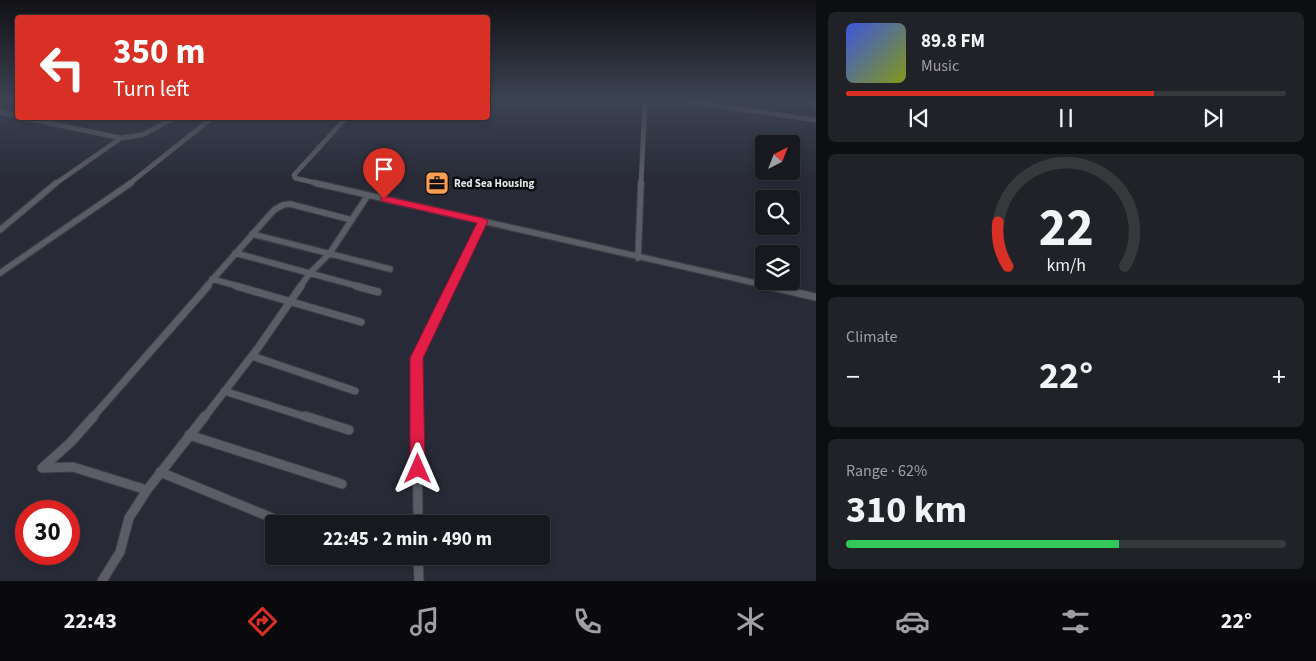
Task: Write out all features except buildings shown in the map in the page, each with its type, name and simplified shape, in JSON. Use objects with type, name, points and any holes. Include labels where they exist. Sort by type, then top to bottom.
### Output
[{"type":"street","points":[[74,128],[130,139],[158,128]]},
{"type":"street","points":[[0,273],[102,204],[199,128]]},
{"type":"street","points":[[337,128],[294,177],[368,196],[816,298]]},
{"type":"street","points":[[638,258],[644,128]]},
{"type":"street","points":[[0,230],[62,177],[121,138]]},
{"type":"street","points":[[102,581],[120,552],[129,518],[147,490],[252,356],[309,274],[330,253],[368,196]]},
{"type":"street","points":[[147,490],[73,467],[42,468],[71,442],[274,210],[283,205],[299,206],[352,220]]},
{"type":"street","points":[[418,515],[417,358],[483,221]]},
{"type":"street","points":[[252,234],[390,269]]},
{"type":"street","points":[[235,253],[378,292]]},
{"type":"street","points":[[212,279],[361,322]]},
{"type":"street","points":[[252,356],[356,391]]},
{"type":"street","points":[[224,391],[349,430]]},
{"type":"street","points":[[189,436],[342,484]]},
{"type":"street","points":[[160,472],[265,515]]},
{"type":"street","points":[[418,565],[419,581]]},
{"type":"shaded area","points":[[0,128],[816,128],[816,581],[0,581]]},
{"type":"place","name":"Red Sea Housing","points":[[437,183]]},
{"type":"route","points":[[384,199],[483,221],[417,358],[418,469]]}]
